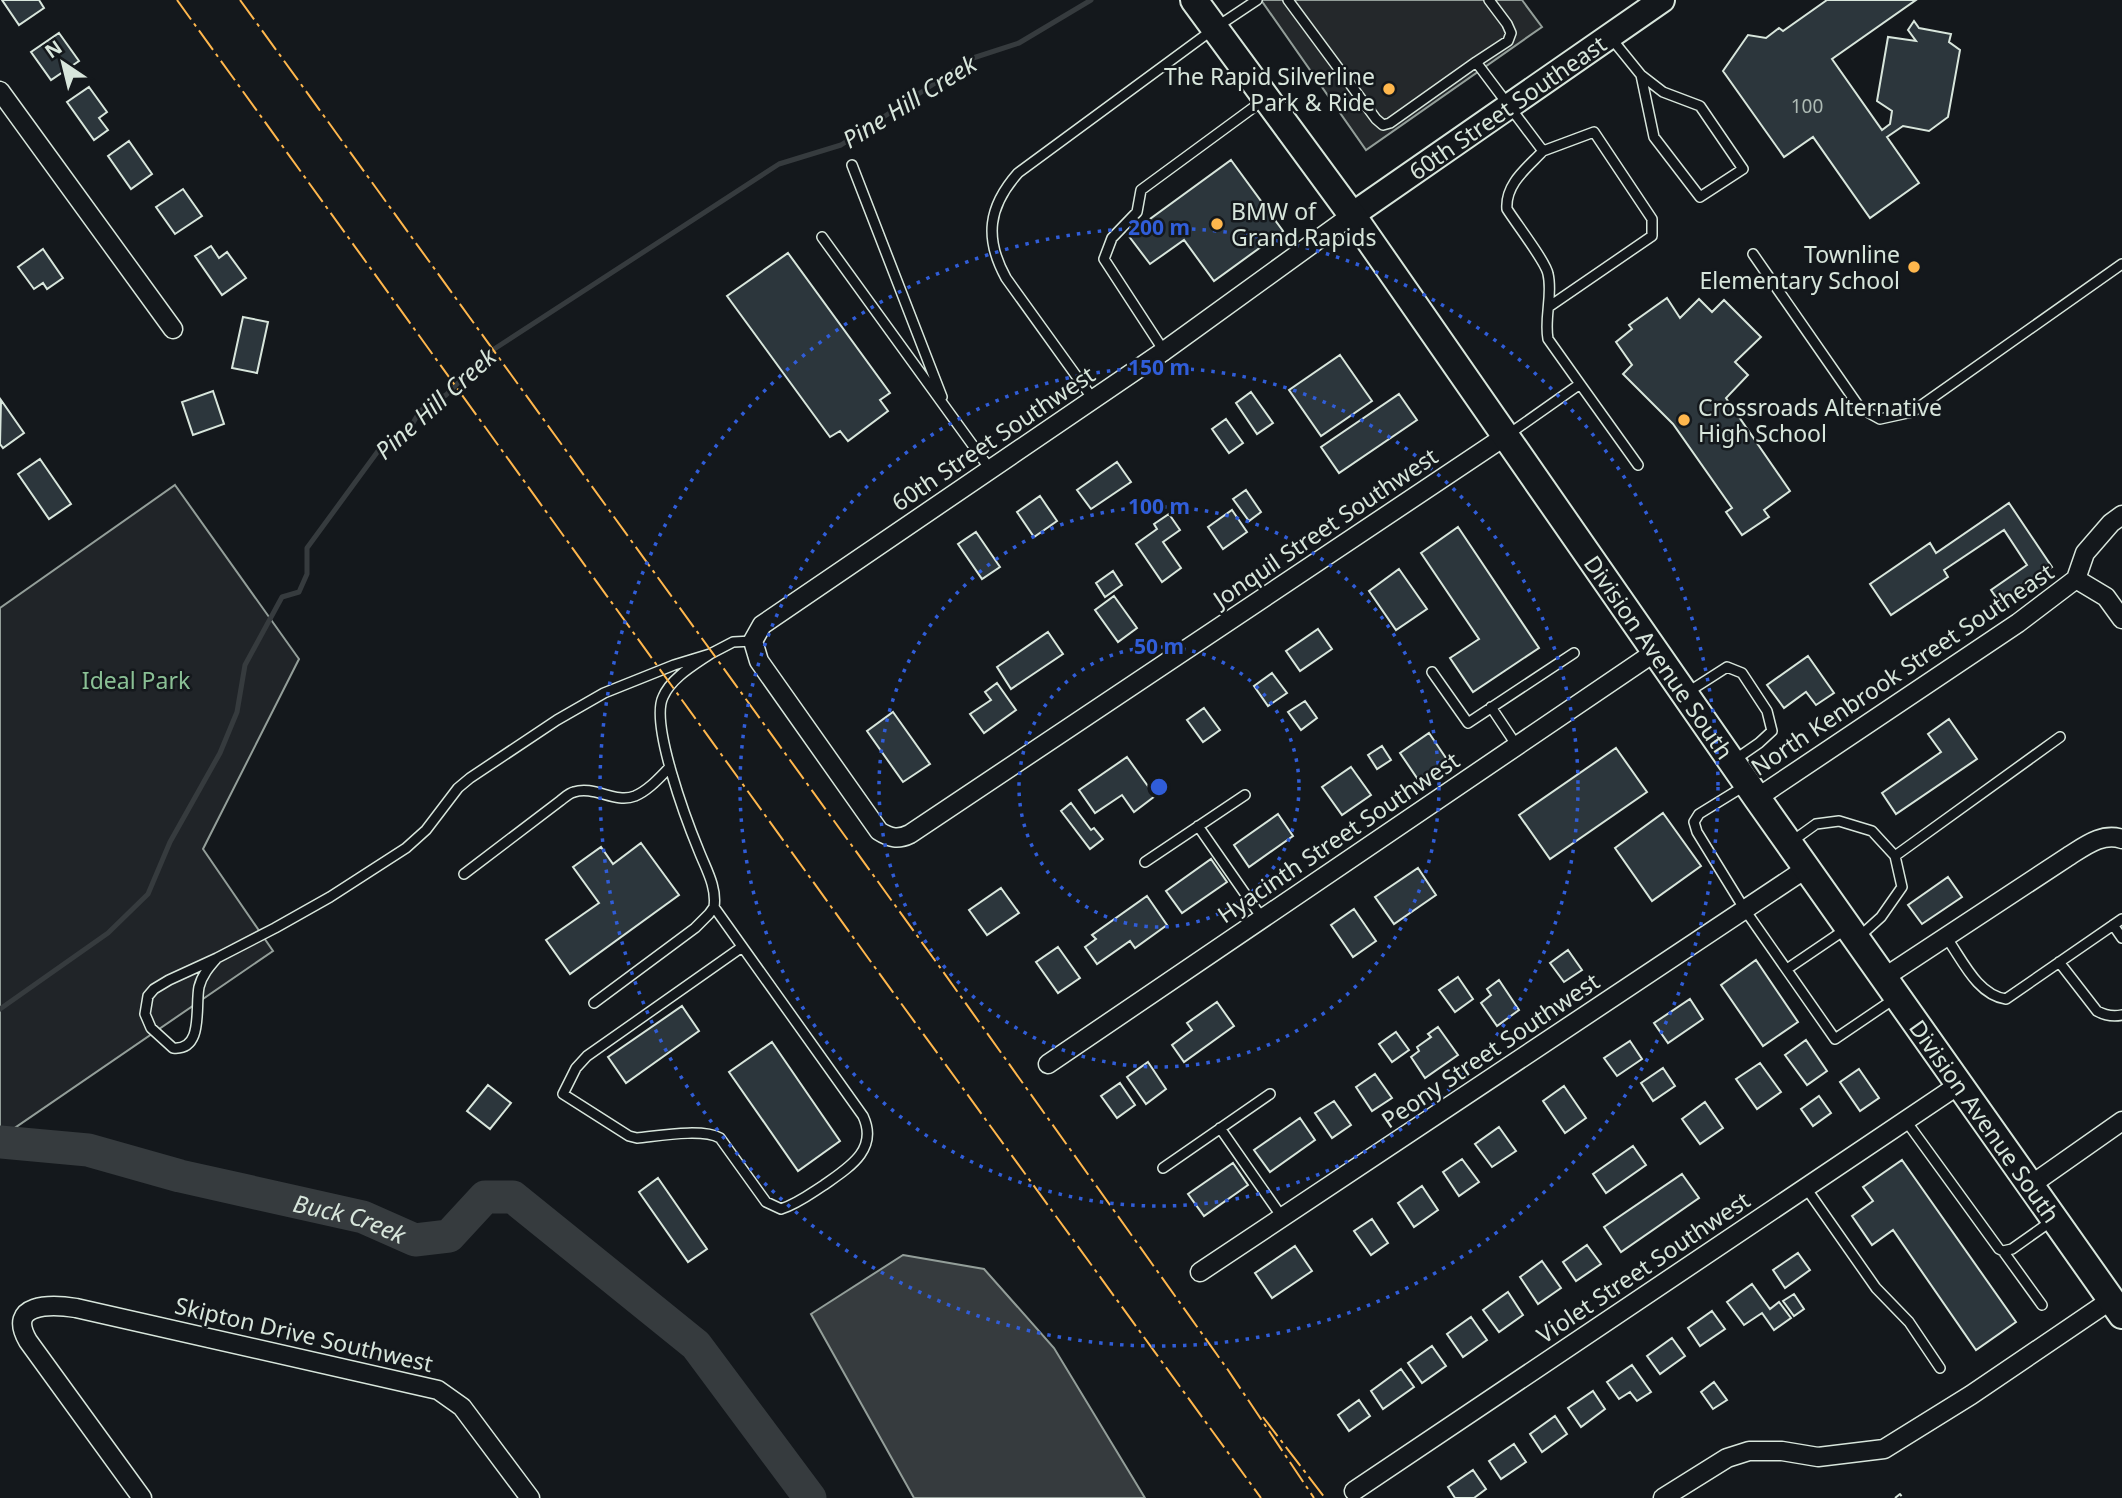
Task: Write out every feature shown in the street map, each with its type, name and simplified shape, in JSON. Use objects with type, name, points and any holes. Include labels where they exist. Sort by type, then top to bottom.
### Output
[{"type":"main road","name":"Division Avenue South","points":[[1194,0],[1352,215],[1789,844],[2117,1307]]},
{"type":"main road","name":"60th Street Southeast","points":[[1352,215],[1662,0]]},
{"type":"street","points":[[0,91],[173,329]]},
{"type":"street","name":"60th Street Southwest","points":[[753,641],[762,625],[1164,351],[1352,215]]},
{"type":"street","name":"Jonquil Street Southwest","points":[[753,641],[759,661],[879,831],[892,838],[900,838],[910,834],[1504,437]]},
{"type":"street","name":"North Kenbrook Street Southeast","points":[[1752,791],[2018,623],[2076,579],[2085,553],[2122,514]]},
{"type":"street","points":[[2076,579],[2106,597],[2122,619]]},
{"type":"street","name":"Hyacinth Street Southwest","points":[[1048,1064],[1655,652]]},
{"type":"street","points":[[1891,987],[1946,937],[2069,856],[2095,841],[2113,836],[2122,839]]},
{"type":"street","name":"Peony Street Southwest","points":[[1200,1272],[1807,868]]},
{"type":"street","name":"Violet Street Southwest","points":[[1354,1491],[1960,1084]]},
{"type":"street","points":[[2031,1185],[2122,1121]]},
{"type":"street","name":"Skipton Drive Southwest","points":[[142,1498],[22,1331],[22,1319],[36,1308],[65,1306],[438,1390],[462,1407],[530,1498]]},
{"type":"street","points":[[1663,1498],[1727,1458],[1749,1451],[1782,1451],[1818,1457],[1884,1449],[2117,1307]]},
{"type":"lane","points":[[1093,399],[1006,278],[997,261],[992,242],[992,222],[997,204],[1004,188],[1018,173],[1257,0]]},
{"type":"lane","points":[[1288,0],[1383,125],[1390,123],[1508,41],[1511,33],[1507,23],[1489,0]]},
{"type":"lane","points":[[1610,36],[1641,75],[1663,92],[1700,106],[1743,169],[1700,197],[1654,137],[1641,75]]},
{"type":"lane","points":[[1476,62],[1543,151]]},
{"type":"lane","points":[[1164,351],[1104,259],[1112,237],[1137,212],[1141,190],[1266,98]]},
{"type":"lane","points":[[1549,306],[1651,236],[1653,219],[1594,132],[1543,151],[1510,187],[1506,199],[1507,209],[1548,272],[1548,339],[1638,465]]},
{"type":"lane","points":[[852,165],[946,408]]},
{"type":"lane","points":[[822,237],[990,469]]},
{"type":"lane","points":[[1753,254],[1860,408],[1880,419],[1912,412],[2122,264]]},
{"type":"lane","points":[[1504,437],[1580,384]]},
{"type":"lane","points":[[594,1003],[695,928],[714,907],[712,882],[670,767],[660,713],[663,695],[683,673],[733,642],[753,641]]},
{"type":"lane","points":[[1432,672],[1468,723],[1574,653]]},
{"type":"lane","points":[[217,958],[201,979],[195,1035],[181,1048],[173,1048],[158,1036],[145,1014],[148,996],[154,989],[330,897],[406,848],[426,830],[458,788],[470,778],[581,705],[631,681],[710,654]]},
{"type":"lane","points":[[1685,695],[1727,667],[1742,673],[1767,710],[1772,731],[1732,762]]},
{"type":"lane","points":[[1491,707],[1517,746]]},
{"type":"lane","points":[[1895,856],[2060,737]]},
{"type":"lane","points":[[464,874],[575,791],[621,799],[629,797],[646,789],[670,767]]},
{"type":"lane","points":[[1752,791],[1699,814],[1694,822],[1697,832],[1745,910],[1835,1039],[1891,987]]},
{"type":"lane","points":[[1145,862],[1245,795]]},
{"type":"lane","points":[[1787,969],[1881,917],[1902,887],[1895,856],[1872,831],[1839,821],[1816,824],[1789,844]]},
{"type":"lane","points":[[1198,826],[1262,918]]},
{"type":"lane","points":[[714,907],[867,1124],[866,1142],[858,1159],[797,1203],[781,1209],[766,1202],[720,1138],[697,1134],[637,1138],[629,1136],[563,1094],[576,1068],[587,1056],[742,947]]},
{"type":"lane","points":[[1946,937],[1986,992],[1996,998],[2006,999],[2118,922],[2122,938]]},
{"type":"lane","points":[[2059,962],[2097,1011],[2114,1017],[2122,1014]]},
{"type":"lane","points":[[1163,1168],[1270,1094]]},
{"type":"lane","points":[[1906,1121],[2042,1305]]},
{"type":"lane","points":[[1220,1128],[1282,1217]]},
{"type":"lane","points":[[1805,1188],[1877,1288],[1909,1322],[1940,1368]]},
{"type":"lane","points":[[2003,1251],[2012,1249],[2055,1219]]},
{"type":"green space","name":"Ideal Park","points":[[175,485],[299,659],[203,849],[273,951],[0,1138],[0,608]]},
{"type":"shaded area","name":"The Rapid Silverline Park & Ride","points":[[1261,0],[1522,0],[1542,27],[1366,150]]},
{"type":"shaded area","points":[[903,1255],[984,1269],[1054,1348],[1145,1498],[914,1498],[811,1314]]},
{"type":"building","points":[[2,0],[39,0],[44,8],[19,25]]},
{"type":"building","name":"Townline Elementary School","points":[[1827,0],[1916,0],[1832,59],[1882,130],[1890,124],[1892,111],[1877,101],[1888,37],[1916,41],[1908,30],[1914,21],[1919,28],[1951,34],[1949,42],[1960,50],[1948,117],[1929,131],[1903,126],[1887,137],[1919,183],[1870,218],[1813,137],[1784,157],[1723,71],[1748,35],[1766,38],[1779,28],[1783,31]]},
{"type":"building","points":[[59,33],[79,61],[51,80],[31,52]]},
{"type":"building","points":[[89,87],[107,112],[99,118],[108,130],[94,140],[67,102]]},
{"type":"building","points":[[129,141],[152,174],[131,189],[108,156]]},
{"type":"building","points":[[1231,160],[1283,231],[1214,281],[1184,240],[1150,264],[1128,235]]},
{"type":"building","points":[[183,189],[202,216],[175,234],[156,207]]},
{"type":"building","points":[[211,246],[219,258],[227,252],[246,278],[222,295],[195,256]]},
{"type":"building","points":[[43,249],[63,278],[47,289],[43,283],[34,289],[18,267]]},
{"type":"building","points":[[788,253],[890,393],[880,400],[888,411],[848,441],[840,431],[830,437],[727,296]]},
{"type":"building","points":[[1667,298],[1680,318],[1699,299],[1712,312],[1724,300],[1761,337],[1735,362],[1748,375],[1726,398],[1790,491],[1764,510],[1769,517],[1742,535],[1726,512],[1732,508],[1673,424],[1623,374],[1632,365],[1616,342],[1632,329],[1629,325]]},
{"type":"building","points":[[243,317],[268,322],[257,373],[232,368]]},
{"type":"building","points":[[1340,355],[1372,401],[1321,436],[1289,390]]},
{"type":"building","points":[[213,391],[224,424],[193,435],[182,402]]},
{"type":"building","points":[[1251,392],[1273,423],[1257,434],[1236,403]]},
{"type":"building","points":[[1399,394],[1417,420],[1339,473],[1321,447]]},
{"type":"building","points":[[1,400],[24,433],[3,448],[0,444]]},
{"type":"building","points":[[1226,419],[1243,443],[1229,453],[1212,429]]},
{"type":"building","points":[[40,459],[71,504],[49,519],[18,474]]},
{"type":"building","points":[[1117,462],[1131,482],[1091,509],[1077,490]]},
{"type":"building","points":[[1246,490],[1261,512],[1249,521],[1233,499]]},
{"type":"building","points":[[1040,496],[1057,521],[1034,537],[1017,512]]},
{"type":"building","points":[[2009,503],[2052,567],[2000,603],[1991,590],[2027,565],[2004,530],[1944,570],[1948,577],[1891,615],[1870,584],[1930,543],[1936,553]]},
{"type":"building","points":[[1232,510],[1247,532],[1223,549],[1208,527]]},
{"type":"building","points":[[1169,514],[1180,530],[1163,542],[1181,568],[1162,582],[1136,544],[1157,529],[1154,524]]},
{"type":"building","points":[[1458,527],[1539,648],[1473,692],[1450,658],[1479,639],[1421,553]]},
{"type":"building","points":[[976,532],[1000,567],[982,579],[958,544]]},
{"type":"building","points":[[1399,569],[1427,609],[1396,630],[1369,591]]},
{"type":"building","points":[[1113,571],[1122,585],[1105,597],[1096,583]]},
{"type":"building","points":[[1114,596],[1137,628],[1118,642],[1095,610]]},
{"type":"building","points":[[1318,629],[1332,649],[1300,671],[1286,651]]},
{"type":"building","points":[[1048,632],[1063,654],[1011,689],[997,667]]},
{"type":"building","points":[[1808,656],[1834,693],[1816,705],[1806,692],[1784,708],[1767,685]]},
{"type":"building","points":[[1272,673],[1287,693],[1268,706],[1254,686]]},
{"type":"building","points":[[997,683],[1016,710],[984,733],[970,714],[991,700],[985,692]]},
{"type":"building","points":[[1305,701],[1317,718],[1301,730],[1288,712]]},
{"type":"building","points":[[1204,708],[1220,730],[1203,742],[1187,720]]},
{"type":"building","points":[[893,712],[930,764],[903,782],[867,731]]},
{"type":"building","points":[[1949,719],[1977,759],[1896,814],[1882,793],[1941,752],[1928,734]]},
{"type":"building","points":[[1429,733],[1448,761],[1419,781],[1400,753]]},
{"type":"building","points":[[1382,746],[1391,760],[1377,769],[1368,755]]},
{"type":"building","points":[[1616,748],[1647,792],[1550,859],[1519,815]]},
{"type":"building","points":[[1127,757],[1155,796],[1134,812],[1122,795],[1095,813],[1079,790]]},
{"type":"building","points":[[1351,767],[1371,795],[1342,815],[1322,787]]},
{"type":"building","points":[[1071,803],[1091,830],[1094,828],[1103,839],[1090,849],[1061,811]]},
{"type":"building","points":[[1663,813],[1701,866],[1652,901],[1615,848]]},
{"type":"building","points":[[1278,814],[1293,836],[1249,867],[1234,845]]},
{"type":"building","points":[[641,843],[679,895],[570,974],[546,940],[599,903],[573,867],[601,847],[613,864]]},
{"type":"building","points":[[1211,859],[1227,882],[1182,913],[1166,891]]},
{"type":"building","points":[[1418,868],[1436,895],[1394,924],[1375,897]]},
{"type":"building","points":[[1948,877],[1962,897],[1922,924],[1908,905]]},
{"type":"building","points":[[1001,888],[1019,913],[987,935],[969,910]]},
{"type":"building","points":[[1147,896],[1167,925],[1135,948],[1130,941],[1097,964],[1085,947],[1096,939],[1092,935]]},
{"type":"building","points":[[1354,909],[1376,941],[1353,957],[1331,925]]},
{"type":"building","points":[[1058,947],[1080,978],[1058,993],[1036,962]]},
{"type":"building","points":[[1568,950],[1582,970],[1564,982],[1550,963]]},
{"type":"building","points":[[1756,960],[1798,1022],[1763,1046],[1721,985]]},
{"type":"building","points":[[1458,977],[1473,999],[1455,1012],[1439,990]]},
{"type":"building","points":[[1499,980],[1519,1010],[1497,1026],[1481,1003],[1491,995],[1487,989]]},
{"type":"building","points":[[1690,999],[1703,1019],[1668,1043],[1654,1023]]},
{"type":"building","points":[[1217,1002],[1234,1026],[1184,1062],[1172,1045],[1192,1030],[1187,1023]]},
{"type":"building","points":[[682,1006],[699,1031],[626,1083],[608,1057]]},
{"type":"building","points":[[1438,1027],[1458,1055],[1425,1078],[1411,1057],[1419,1051],[1417,1047],[1431,1037],[1428,1034]]},
{"type":"building","points":[[1396,1032],[1409,1050],[1392,1062],[1379,1044]]},
{"type":"building","points":[[1806,1040],[1827,1071],[1807,1085],[1785,1055]]},
{"type":"building","points":[[1630,1041],[1642,1059],[1617,1076],[1604,1058]]},
{"type":"building","points":[[772,1042],[840,1141],[798,1171],[729,1072]]},
{"type":"building","points":[[1148,1062],[1166,1089],[1146,1104],[1127,1077]]},
{"type":"building","points":[[1760,1063],[1781,1092],[1757,1109],[1736,1079]]},
{"type":"building","points":[[1663,1068],[1675,1086],[1653,1101],[1641,1083]]},
{"type":"building","points":[[1859,1069],[1879,1098],[1860,1111],[1840,1082]]},
{"type":"building","points":[[1375,1074],[1392,1098],[1372,1111],[1356,1087]]},
{"type":"building","points":[[1120,1083],[1135,1105],[1117,1118],[1101,1096]]},
{"type":"building","points":[[488,1085],[511,1103],[490,1129],[467,1111]]},
{"type":"building","points":[[1564,1086],[1586,1118],[1565,1133],[1543,1101]]},
{"type":"building","points":[[1819,1096],[1831,1113],[1813,1126],[1801,1109]]},
{"type":"building","points":[[1334,1101],[1351,1125],[1332,1138],[1315,1113]]},
{"type":"building","points":[[1705,1102],[1723,1128],[1700,1144],[1682,1119]]},
{"type":"building","points":[[1300,1118],[1315,1140],[1270,1172],[1254,1150]]},
{"type":"building","points":[[1499,1127],[1516,1151],[1492,1167],[1475,1144]]},
{"type":"building","points":[[1633,1146],[1646,1165],[1606,1193],[1593,1174]]},
{"type":"building","points":[[1462,1159],[1479,1182],[1459,1196],[1443,1172]]},
{"type":"building","points":[[1902,1160],[2016,1322],[1976,1350],[1893,1230],[1872,1245],[1852,1216],[1873,1201],[1863,1187]]},
{"type":"building","points":[[1233,1163],[1248,1185],[1204,1216],[1188,1194]]},
{"type":"building","points":[[1682,1174],[1699,1198],[1621,1252],[1604,1227]]},
{"type":"building","points":[[658,1178],[707,1249],[688,1262],[639,1192]]},
{"type":"building","points":[[1422,1186],[1438,1210],[1414,1227],[1398,1203]]},
{"type":"building","points":[[1372,1219],[1388,1243],[1371,1255],[1354,1231]]},
{"type":"building","points":[[1587,1245],[1601,1264],[1576,1281],[1563,1262]]},
{"type":"building","points":[[1295,1246],[1312,1271],[1272,1298],[1255,1273]]},
{"type":"building","points":[[1798,1253],[1810,1270],[1785,1288],[1773,1270]]},
{"type":"building","points":[[1542,1261],[1561,1288],[1538,1304],[1520,1277]]},
{"type":"building","points":[[1752,1284],[1770,1309],[1779,1302],[1791,1318],[1774,1330],[1762,1313],[1744,1325],[1727,1302]]},
{"type":"building","points":[[1508,1292],[1523,1315],[1499,1332],[1483,1310]]},
{"type":"building","points":[[1794,1294],[1804,1309],[1794,1316],[1783,1301]]},
{"type":"building","points":[[1712,1311],[1725,1329],[1700,1346],[1688,1328]]},
{"type":"building","points":[[1471,1317],[1487,1340],[1463,1357],[1447,1334]]},
{"type":"building","points":[[1672,1338],[1685,1356],[1660,1374],[1647,1356]]},
{"type":"building","points":[[1432,1346],[1446,1366],[1422,1383],[1408,1363]]},
{"type":"building","points":[[1632,1365],[1651,1392],[1637,1401],[1630,1392],[1619,1399],[1607,1382]]},
{"type":"building","points":[[1401,1369],[1414,1387],[1383,1409],[1371,1391]]},
{"type":"building","points":[[1714,1382],[1727,1400],[1713,1409],[1701,1392]]},
{"type":"building","points":[[1593,1391],[1605,1409],[1581,1427],[1568,1408]]},
{"type":"building","points":[[1359,1400],[1370,1416],[1349,1431],[1338,1415]]},
{"type":"building","points":[[1555,1416],[1567,1434],[1542,1452],[1530,1434]]},
{"type":"building","points":[[1514,1444],[1526,1462],[1501,1479],[1489,1461]]},
{"type":"building","points":[[1473,1470],[1486,1489],[1474,1498],[1455,1498],[1448,1487]]},
{"type":"waterway","name":"Pine Hill Creek","points":[[0,1009],[108,933],[148,894],[170,842],[220,753],[237,712],[245,665],[282,597],[299,592],[307,574],[307,548],[381,447],[407,433],[420,411],[446,395],[488,353],[779,164],[841,145],[973,58],[1019,43],[1091,0]]},
{"type":"waterway","name":"Buck Creek","points":[[0,1142],[88,1150],[180,1176],[363,1217],[415,1240],[449,1236],[485,1197],[513,1197],[696,1345],[810,1498]]},
{"type":"fence","points":[[1895,1498],[1900,1494],[1903,1498]]},
{"type":"power","points":[[177,0],[1261,1498]]},
{"type":"power","points":[[240,0],[939,966],[1228,1370],[1314,1498]]},
{"type":"power","points":[[1263,1417],[1325,1498]]},
{"type":"place","name":"The Rapid Silverline Park & Ride","points":[[1389,89]]},
{"type":"place","name":"BMW of Grand Rapids","points":[[1217,224]]},
{"type":"place","name":"Townline Elementary School","points":[[1914,267]]},
{"type":"place","name":"Crossroads Alternative High School","points":[[1684,420]]}]
